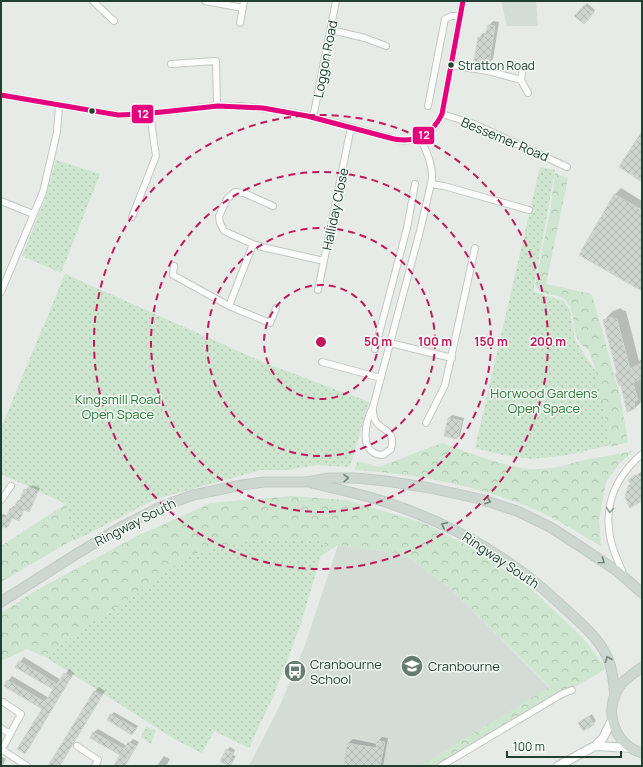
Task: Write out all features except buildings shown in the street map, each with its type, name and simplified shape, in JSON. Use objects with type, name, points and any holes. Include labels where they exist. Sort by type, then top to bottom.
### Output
[{"type":"main road","name":"Ringway South","points":[[1,602],[84,549],[121,527],[158,508],[193,495],[242,485],[264,482],[308,482],[329,478],[386,480],[480,498],[517,511],[550,527],[603,561],[642,594]]},
{"type":"main road","name":"Ringway South","points":[[308,482],[393,504],[429,518],[462,533],[515,567],[549,594],[585,627],[603,647],[610,663],[613,676],[614,697],[612,704],[612,720]]},
{"type":"main road","points":[[614,697],[624,682],[642,667]]},
{"type":"main road","points":[[612,720],[616,731],[624,742],[631,748],[642,753]]},
{"type":"street","points":[[93,1],[114,21]]},
{"type":"street","points":[[205,1],[243,4],[240,23]]},
{"type":"street","name":"Loggon Road","points":[[313,118],[336,1]]},
{"type":"street","points":[[1,96],[118,115],[133,116],[217,106],[268,110],[313,118],[401,141],[406,141],[431,132],[439,122],[442,114],[463,1]]},
{"type":"street","points":[[428,106],[445,19],[451,16],[460,16]]},
{"type":"street","points":[[331,30],[364,38],[386,46]]},
{"type":"street","points":[[171,64],[216,61],[217,106]]},
{"type":"street","points":[[451,65],[488,71],[521,80]]},
{"type":"street","points":[[524,67],[521,80],[528,93]]},
{"type":"street","points":[[1,292],[3,283],[43,192],[57,132],[59,105]]},
{"type":"street","points":[[132,217],[156,156],[150,114]]},
{"type":"street","name":"Bessemer Road","points":[[442,114],[474,124],[567,167]]},
{"type":"street","name":"Halliday Close","points":[[318,290],[351,127]]},
{"type":"street","points":[[373,407],[374,418],[379,426],[388,432],[393,440],[391,449],[383,455],[373,453],[368,449],[366,444],[367,428],[420,231],[431,184],[433,173],[431,163],[420,137]]},
{"type":"street","points":[[376,349],[407,228],[415,184]]},
{"type":"street","points":[[431,184],[444,186],[529,210]]},
{"type":"street","points":[[273,206],[244,193],[238,192],[232,194],[224,203],[220,216],[222,228],[230,234],[253,244],[324,261]]},
{"type":"street","points":[[1,201],[34,214]]},
{"type":"street","points":[[407,228],[420,231]]},
{"type":"street","points":[[229,306],[253,244]]},
{"type":"street","points":[[426,423],[445,385],[475,248]]},
{"type":"street","points":[[174,266],[173,275],[229,306],[270,323],[276,308]]},
{"type":"street","points":[[390,343],[452,358]]},
{"type":"street","points":[[322,362],[381,378]]},
{"type":"street","points":[[625,579],[611,540],[609,508],[611,498],[617,484],[627,469],[642,454]]},
{"type":"street","points":[[1,500],[11,486]]},
{"type":"street","points":[[441,766],[562,694],[572,690]]},
{"type":"street","points":[[3,702],[21,714],[2,749],[27,766]]},
{"type":"street","points":[[558,766],[595,746],[603,738],[612,720]]},
{"type":"street","points":[[1,728],[10,734]]},
{"type":"street","points":[[78,746],[98,760],[95,766]]},
{"type":"street","points":[[595,746],[631,748]]},
{"type":"shaded area","points":[[501,1],[536,1],[538,26],[507,26]]},
{"type":"shaded area","name":"Cranbourne","points":[[338,545],[404,554],[451,589],[550,688],[420,766],[249,766],[281,703],[305,645]]},
{"type":"green space","points":[[56,160],[100,174],[61,273],[22,256],[45,199]]},
{"type":"green space","name":"Horwood Gardens Open Space","points":[[540,167],[555,170],[534,292],[564,301],[570,310],[575,340],[596,372],[611,445],[567,455],[533,459],[502,455],[475,448]]},
{"type":"green space","points":[[555,173],[568,178],[546,284],[592,294],[620,396],[628,442],[610,447],[597,404],[583,453],[561,448],[594,376],[595,368],[588,349],[578,340],[571,309],[566,300],[560,296],[540,291],[535,286],[551,206]]},
{"type":"green space","name":"Kingsmill Road Open Space","points":[[65,274],[265,363],[369,402],[350,467],[316,465],[288,470],[261,470],[156,499],[74,541],[66,504],[1,474],[1,428]]},
{"type":"green space","points":[[442,443],[495,462],[528,469],[558,467],[588,459],[634,450],[619,464],[606,482],[599,521],[601,546],[557,520],[538,511],[486,492],[421,477],[354,470],[358,461],[379,467]]},
{"type":"green space","points":[[216,449],[325,465],[246,464],[153,499],[74,539],[1,582],[1,546],[66,504]]},
{"type":"green space","points":[[292,496],[346,500],[424,523],[480,552],[531,589],[582,637],[605,668],[599,673],[437,766],[420,766],[550,687],[451,589],[404,554],[338,545],[316,559],[137,594],[96,620],[45,656],[47,658],[27,649],[1,661],[1,613],[35,591],[137,536],[211,503]]},
{"type":"green space","points":[[255,540],[325,541],[300,627],[274,694],[249,748],[214,731],[202,753],[176,740],[45,656],[96,620],[137,594],[189,555]]},
{"type":"green space","points":[[146,726],[156,731],[151,744],[141,737]]},
{"type":"transit line","name":"12","points":[[1,95],[118,115],[143,114],[218,106],[263,108],[307,116],[394,139],[410,140],[423,136],[428,132],[434,127],[442,114],[463,1]]},
{"type":"place","name":"Stratton Road","points":[[451,65]]},
{"type":"place","name":"Cranbourne","points":[[412,666]]},
{"type":"place","name":"Cranbourne School","points":[[295,671]]}]
